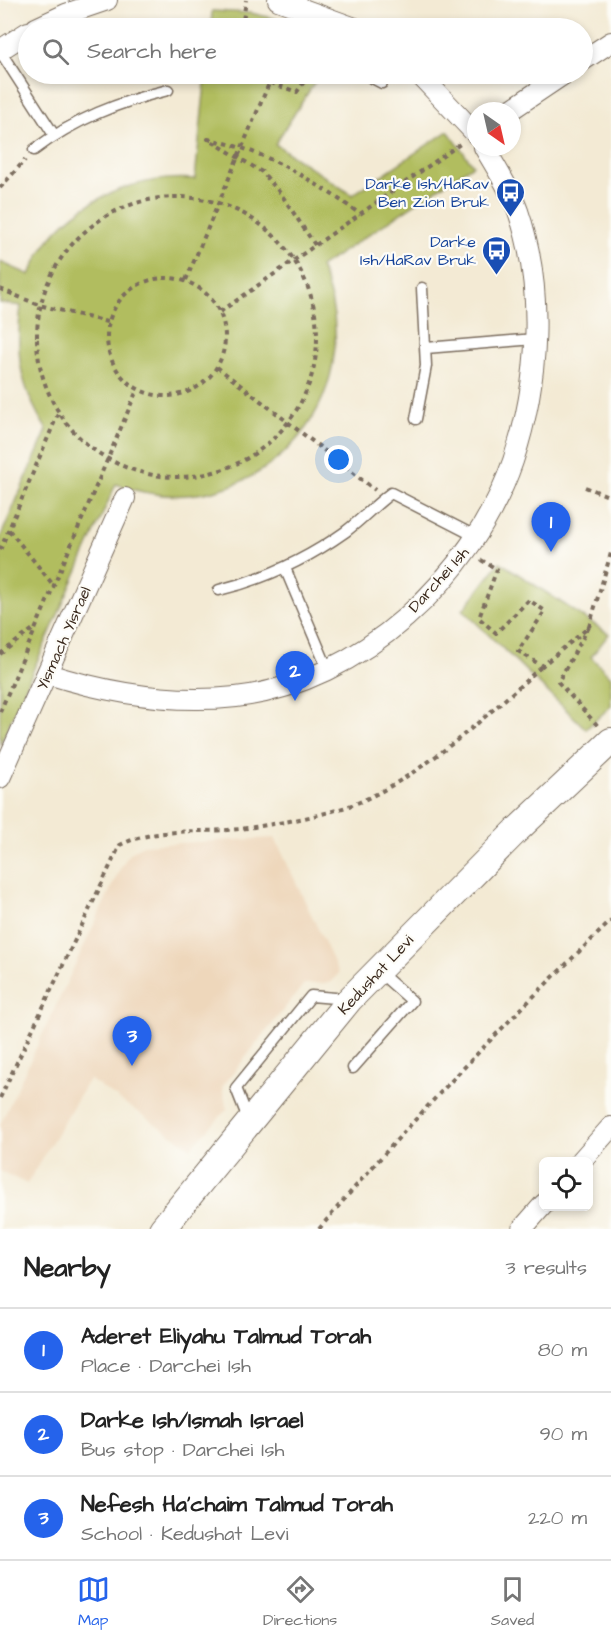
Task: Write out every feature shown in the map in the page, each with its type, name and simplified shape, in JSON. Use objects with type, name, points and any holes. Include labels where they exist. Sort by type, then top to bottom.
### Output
[{"type":"street","points":[[57,18],[107,0]]},
{"type":"street","points":[[278,0],[328,18]]},
{"type":"street","points":[[0,50],[18,38]]},
{"type":"street","points":[[593,54],[611,42]]},
{"type":"street","points":[[428,84],[467,125]]},
{"type":"street","points":[[521,103],[549,84]]},
{"type":"street","name":"Darchei Ish","points":[[48,674],[80,684],[132,694],[184,699],[237,697],[280,687],[328,670],[392,628],[429,594],[470,544],[512,463],[524,422],[535,339],[534,293],[518,211],[489,156]]},
{"type":"street","name":"Yismach Yisrael","points":[[0,778],[125,498]]},
{"type":"street","name":"Kedushat Levi","points":[[162,1229],[351,999],[607,736]]},
{"type":"street","points":[[584,1157],[611,1127]]},
{"type":"street","points":[[522,1229],[539,1209]]},
{"type":"lane","points":[[0,50],[18,78]]},
{"type":"lane","points":[[22,84],[54,135]]},
{"type":"lane","points":[[34,150],[54,135],[114,105],[168,90]]},
{"type":"lane","points":[[416,420],[422,396],[426,348],[422,288]]},
{"type":"lane","points":[[426,348],[535,339]]},
{"type":"lane","points":[[219,590],[260,579],[285,568],[345,532],[391,493],[470,544]]},
{"type":"lane","points":[[285,568],[328,670]]},
{"type":"lane","points":[[353,1068],[412,1001],[378,971]]},
{"type":"path","points":[[243,18],[246,0]]},
{"type":"path","points":[[186,280],[270,84]]},
{"type":"path","points":[[273,84],[297,92],[302,84]]},
{"type":"path","points":[[315,245],[262,172],[208,139],[243,146],[268,157],[360,214]]},
{"type":"path","points":[[220,312],[467,140]]},
{"type":"path","points":[[0,188],[34,150]]},
{"type":"path","points":[[181,196],[219,203],[249,216],[267,229],[294,260],[307,282],[315,308],[317,331],[312,375],[301,402],[287,422],[252,455],[214,472],[161,477],[128,469],[108,460],[75,435],[59,413],[44,384],[37,355],[39,305],[49,277],[72,243],[92,225],[115,211],[158,198],[181,196]]},
{"type":"path","points":[[166,277],[186,280],[206,293],[220,312],[225,339],[217,366],[206,381],[191,391],[173,396],[155,396],[137,390],[122,378],[111,361],[106,342],[107,322],[115,304],[129,290],[146,280],[166,277]]},
{"type":"path","points":[[0,289],[39,305],[107,322]]},
{"type":"path","points":[[217,366],[385,498]]},
{"type":"path","points":[[0,712],[137,390]]},
{"type":"path","points":[[0,550],[59,413]]},
{"type":"path","points":[[585,487],[611,497]]},
{"type":"path","points":[[9,530],[54,586]]},
{"type":"path","points":[[470,544],[497,569],[479,618],[496,633],[529,600],[545,611],[518,651],[542,666]]},
{"type":"path","points":[[607,736],[558,682],[589,627],[611,553]]},
{"type":"path","points":[[0,654],[37,626]]},
{"type":"path","points":[[0,1098],[120,845],[141,836],[250,828],[321,815],[354,804],[423,765],[453,743],[589,627]]},
{"type":"path","points":[[319,1229],[472,1056],[611,921]]},
{"type":"shaded area","points":[[275,838],[339,973],[330,983],[304,984],[222,1087],[227,1109],[191,1148],[89,1079],[27,1184],[0,1171],[0,1125],[129,854],[143,845]]},
{"type":"green space","points":[[212,11],[251,13],[272,18],[212,18]]},
{"type":"green space","points":[[205,84],[314,84],[275,144],[352,195],[448,131],[473,165],[320,267],[334,317],[333,364],[318,408],[292,445],[257,473],[214,491],[167,495],[116,484],[0,745],[0,538],[47,430],[31,400],[22,371],[19,356],[21,306],[0,303],[0,262],[30,275],[42,251],[57,231],[97,200],[144,182],[195,179]]},
{"type":"green space","points":[[500,562],[609,634],[591,657],[611,677],[611,706],[586,729],[463,610]]},
{"type":"place","name":"Darke Ish/HaRav Ben Zion Bruk","points":[[510,218]]},
{"type":"place","name":"Darke Ish/HaRav Bruk","points":[[497,276]]},
{"type":"place","name":"Aderet Eliyahu Talmud Torah","points":[[551,552]]},
{"type":"place","name":"Darke Ish/Ismah Israel","points":[[295,701]]},
{"type":"place","name":"Nefesh Ha'chaim Talmud Torah","points":[[132,1066]]}]
